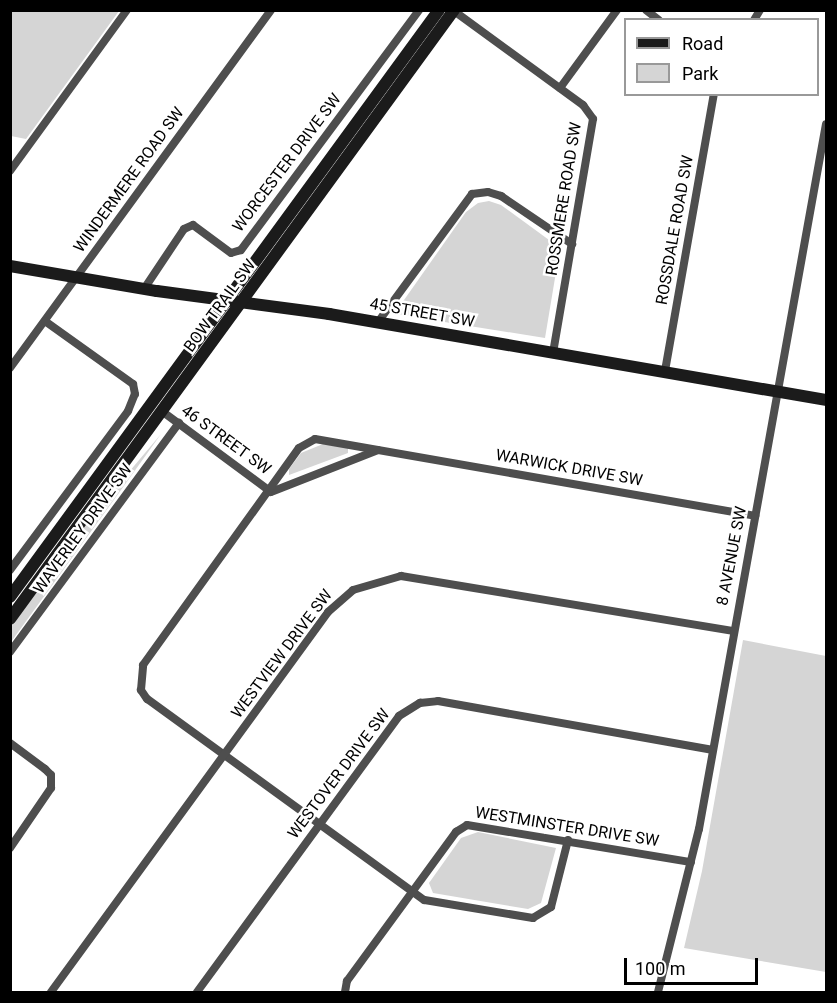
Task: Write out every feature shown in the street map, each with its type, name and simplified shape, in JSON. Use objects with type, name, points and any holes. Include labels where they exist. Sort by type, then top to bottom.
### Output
[{"type":"main road","name":"BOW TRAIL SW","points":[[10,597],[439,10]]},
{"type":"main road","name":"BOW TRAIL SW","points":[[10,619],[244,302],[454,11]]},
{"type":"main road","name":"45 STREET SW","points":[[10,266],[144,289],[378,322],[826,400]]},
{"type":"street","points":[[10,171],[127,10]]},
{"type":"street","name":"WINDERMERE ROAD SW","points":[[10,368],[272,10]]},
{"type":"street","name":"WORCESTER DRIVE SW","points":[[144,289],[184,229],[193,225],[231,253],[241,250],[419,10]]},
{"type":"street","points":[[560,88],[617,10]]},
{"type":"street","name":"ROSSMERE ROAD SW","points":[[454,11],[586,108],[594,124],[553,352]]},
{"type":"street","name":"ROSSDALE ROAD SW","points":[[665,371],[714,96]]},
{"type":"street","name":"8 AVENUE SW","points":[[658,993],[691,862],[826,124]]},
{"type":"street","points":[[378,322],[472,194],[488,192],[501,196],[572,244]]},
{"type":"street","points":[[10,570],[128,411],[135,394],[133,384],[45,321]]},
{"type":"street","name":"46 STREET SW","points":[[163,412],[271,492]]},
{"type":"street","name":"WAVERLEY DRIVE SW","points":[[10,652],[179,423]]},
{"type":"street","name":"WARWICK DRIVE SW","points":[[224,756],[147,699],[140,676],[143,665],[271,492],[289,462],[310,441],[326,439],[755,516]]},
{"type":"street","points":[[271,492],[378,450]]},
{"type":"street","name":"WESTVIEW DRIVE SW","points":[[51,993],[332,606],[352,590],[387,577],[410,577],[732,631]]},
{"type":"street","name":"WESTOVER DRIVE SW","points":[[197,993],[399,716],[429,700],[712,750]]},
{"type":"street","points":[[10,743],[51,775],[51,788],[10,848]]},
{"type":"street","points":[[224,756],[424,900],[533,918],[551,907],[568,840]]},
{"type":"street","name":"WESTMINSTER DRIVE SW","points":[[345,993],[347,981],[413,894],[456,832],[466,825],[691,862]]},
{"type":"green space","points":[[10,11],[119,11],[26,139],[11,136]]},
{"type":"green space","points":[[489,201],[501,205],[560,248],[545,338],[401,315],[397,310],[466,212],[478,203]]},
{"type":"green space","points":[[161,434],[11,642],[11,627],[86,523]]},
{"type":"green space","points":[[323,444],[348,448],[348,453],[289,475],[289,469],[301,453]]},
{"type":"green space","points":[[743,640],[826,656],[826,972],[684,948],[702,871]]},
{"type":"green space","points":[[478,832],[556,848],[541,903],[528,909],[433,893],[429,883],[461,838]]}]
